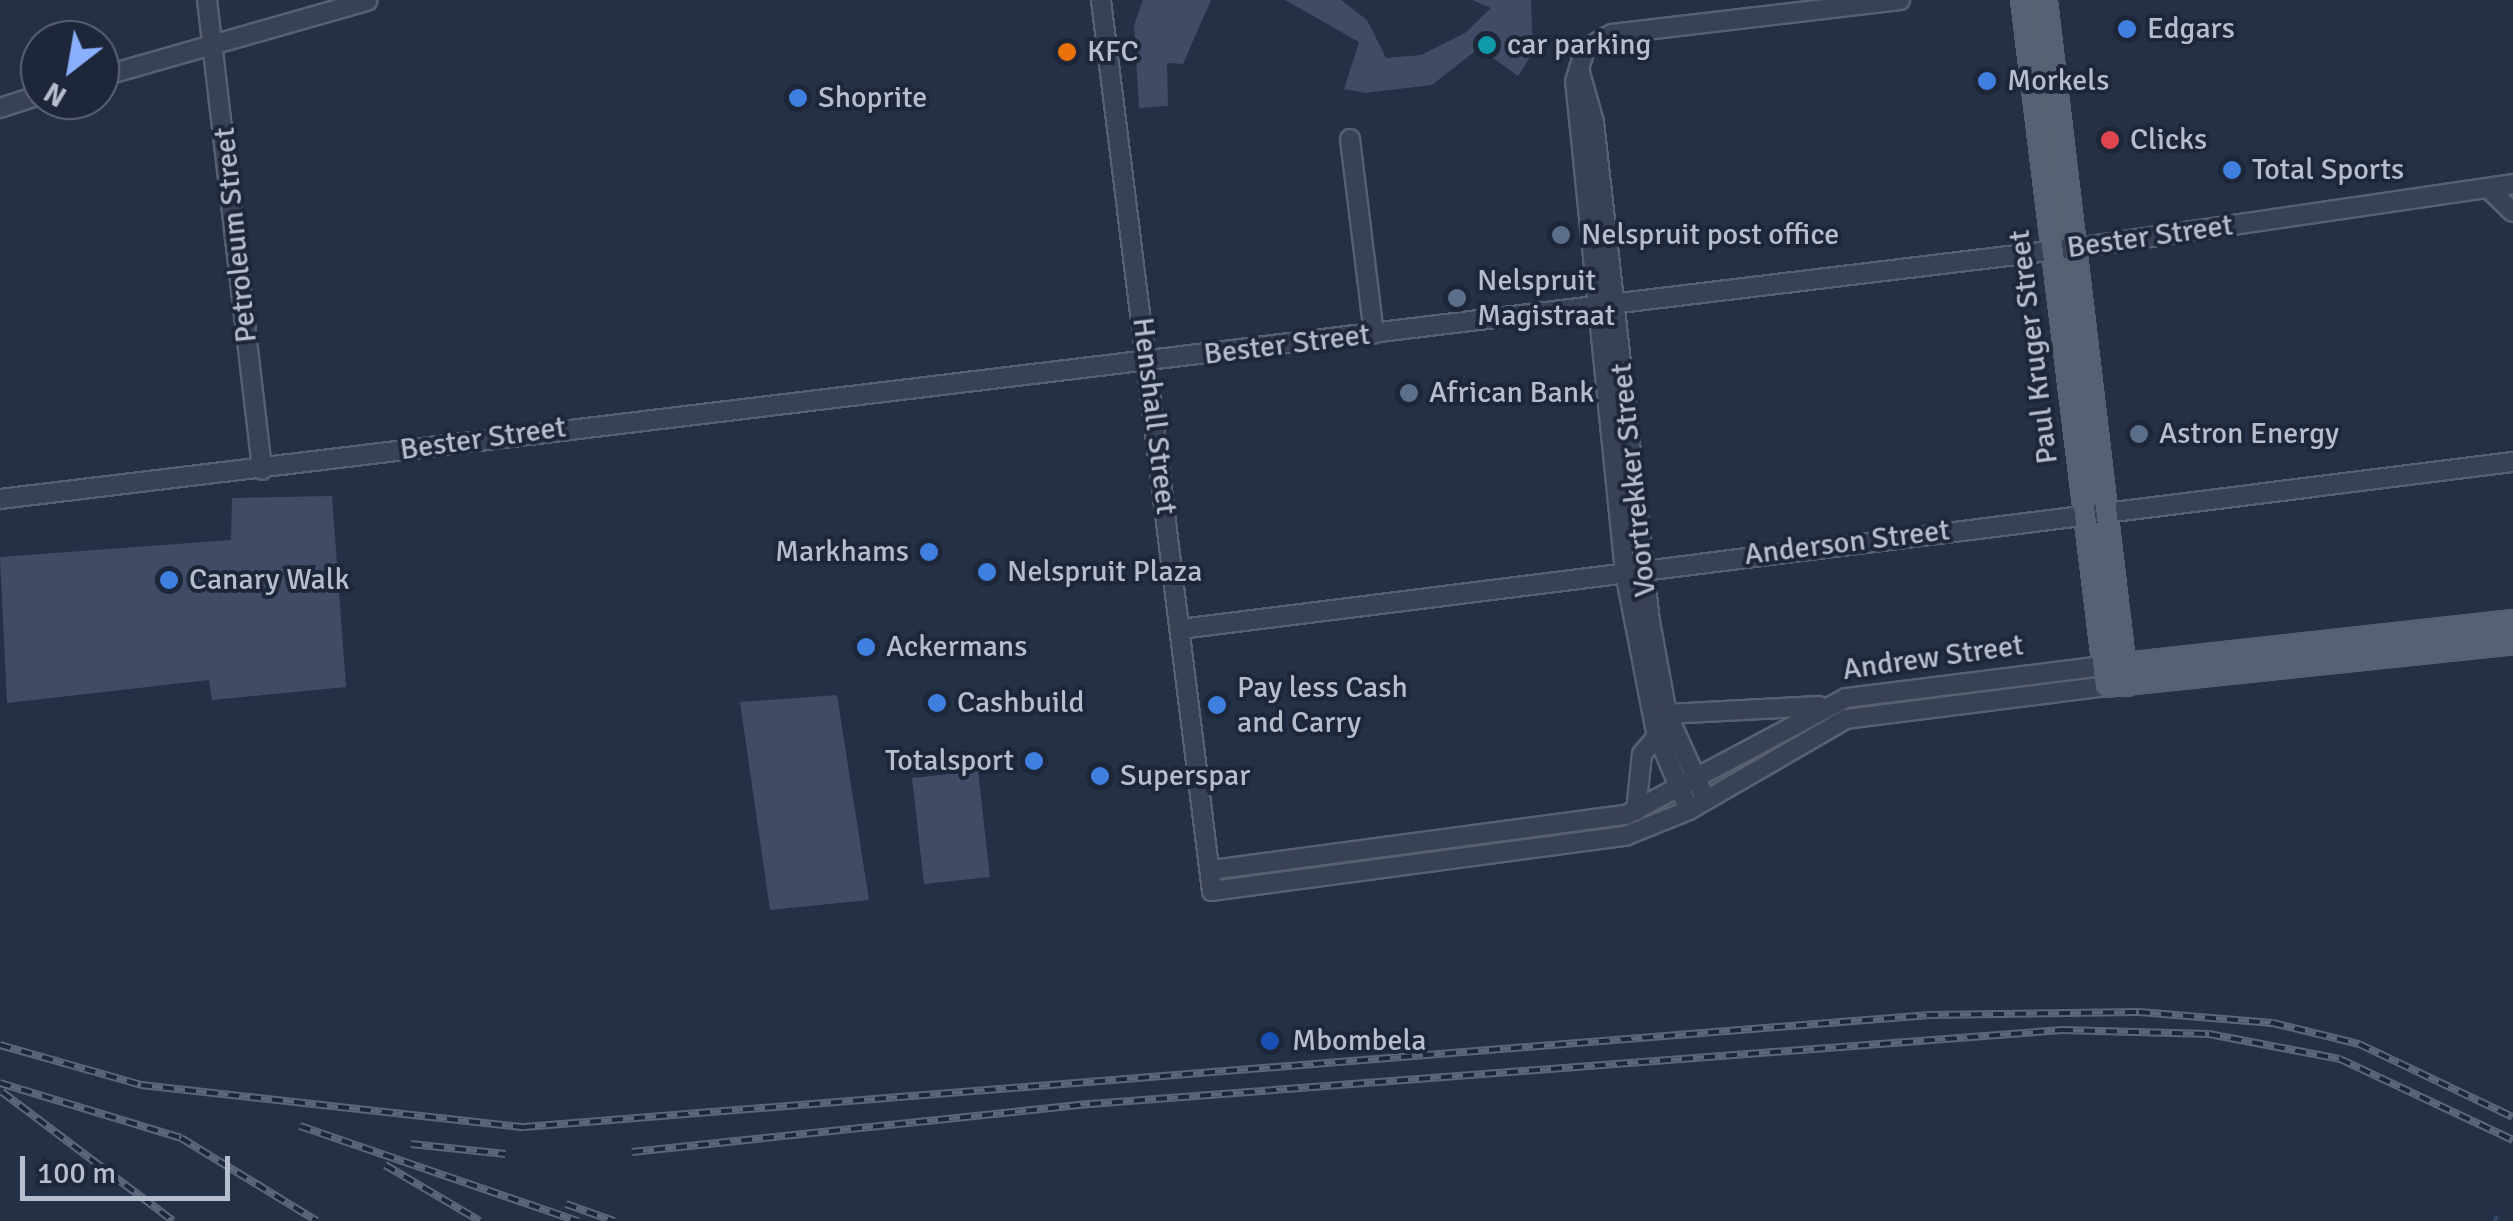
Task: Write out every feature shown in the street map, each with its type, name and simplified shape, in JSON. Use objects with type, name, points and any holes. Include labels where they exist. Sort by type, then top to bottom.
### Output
[{"type":"main road","name":"Paul Kruger Street","points":[[2022,0],[2106,509],[2126,675]]},
{"type":"main road","name":"Paul Kruger Street","points":[[2046,0],[2084,512],[2104,676]]},
{"type":"main road","name":"Andrew Street","points":[[2126,675],[2513,620]]},
{"type":"main road","name":"Andrew Street","points":[[2104,676],[2513,644]]},
{"type":"street","name":"Petroleum Street","points":[[207,0],[216,40],[262,470]]},
{"type":"street","name":"Henshall Street","points":[[1101,0],[1212,891]]},
{"type":"street","name":"Voortrekker Street","points":[[1698,805],[1658,736],[1633,571],[1608,306],[1572,93],[1590,44],[1612,34],[1900,0]]},
{"type":"street","points":[[120,70],[367,1]]},
{"type":"street","points":[[1350,139],[1374,334]]},
{"type":"street","name":"Bester Street","points":[[0,500],[262,470],[684,412],[1148,362],[2064,249],[2513,184]]},
{"type":"street","points":[[2489,189],[2513,212]]},
{"type":"street","name":"Anderson Street","points":[[1181,629],[2106,509],[2513,462]]},
{"type":"street","name":"Voortrekker Street","points":[[1633,571],[1686,782]]},
{"type":"street","name":"Andrew Street","points":[[1212,870],[1636,811],[1819,706],[2104,676]]},
{"type":"street","name":"Andrew Street","points":[[1212,891],[1625,836],[1698,805],[1846,719],[2104,676]]},
{"type":"street","points":[[1667,714],[1819,706]]},
{"type":"street","points":[[1636,811],[1642,754],[1658,736]]},
{"type":"building","points":[[1143,0],[1211,0],[1183,64],[1167,63],[1168,106],[1139,108],[1134,25]]},
{"type":"building","name":"car parking","points":[[1285,0],[1341,0],[1367,20],[1386,58],[1421,55],[1465,33],[1491,8],[1472,0],[1531,0],[1533,53],[1518,76],[1479,48],[1432,85],[1365,93],[1344,89],[1359,42]]},
{"type":"building","name":"Canary Walk","points":[[332,496],[346,687],[212,700],[209,680],[7,703],[0,557],[231,540],[232,498]]},
{"type":"building","points":[[837,695],[869,900],[770,910],[740,702]]},
{"type":"building","points":[[978,771],[990,877],[924,884],[912,778]]},
{"type":"waterway","points":[[2495,1221],[2496,1217]]},
{"type":"railway","points":[[0,1045],[141,1085],[524,1127],[1927,1015],[2139,1012],[2273,1023],[2359,1044],[2513,1117]]},
{"type":"railway","points":[[632,1152],[1090,1104],[2062,1030],[2209,1034],[2340,1059],[2513,1140]]},
{"type":"railway","points":[[0,1083],[181,1138],[317,1221]]},
{"type":"railway","points":[[2,1092],[173,1221]]},
{"type":"railway","points":[[300,1126],[578,1221]]},
{"type":"railway","points":[[411,1144],[505,1154]]},
{"type":"railway","points":[[385,1165],[480,1221]]},
{"type":"railway","points":[[566,1204],[614,1221]]},
{"type":"place","name":"Edgars","points":[[2127,29]]},
{"type":"place","name":"car parking","points":[[1487,45]]},
{"type":"place","name":"KFC","points":[[1067,52]]},
{"type":"place","name":"Morkels","points":[[1987,81]]},
{"type":"place","name":"Shoprite","points":[[798,98]]},
{"type":"place","name":"Clicks","points":[[2110,140]]},
{"type":"place","name":"Total Sports","points":[[2232,170]]},
{"type":"place","name":"Nelspruit post office","points":[[1561,235]]},
{"type":"place","name":"Nelspruit Magistraat","points":[[1457,298]]},
{"type":"place","name":"African Bank","points":[[1409,393]]},
{"type":"place","name":"Astron Energy","points":[[2139,434]]},
{"type":"place","name":"Markhams","points":[[929,552]]},
{"type":"place","name":"Nelspruit Plaza","points":[[987,572]]},
{"type":"place","name":"Canary Walk","points":[[169,580]]},
{"type":"place","name":"Ackermans","points":[[866,647]]},
{"type":"place","name":"Cashbuild","points":[[937,703]]},
{"type":"place","name":"Pay less Cash and Carry","points":[[1217,705]]},
{"type":"place","name":"Totalsport","points":[[1034,761]]},
{"type":"place","name":"Superspar","points":[[1100,776]]},
{"type":"place","name":"Mbombela","points":[[1270,1041]]}]
